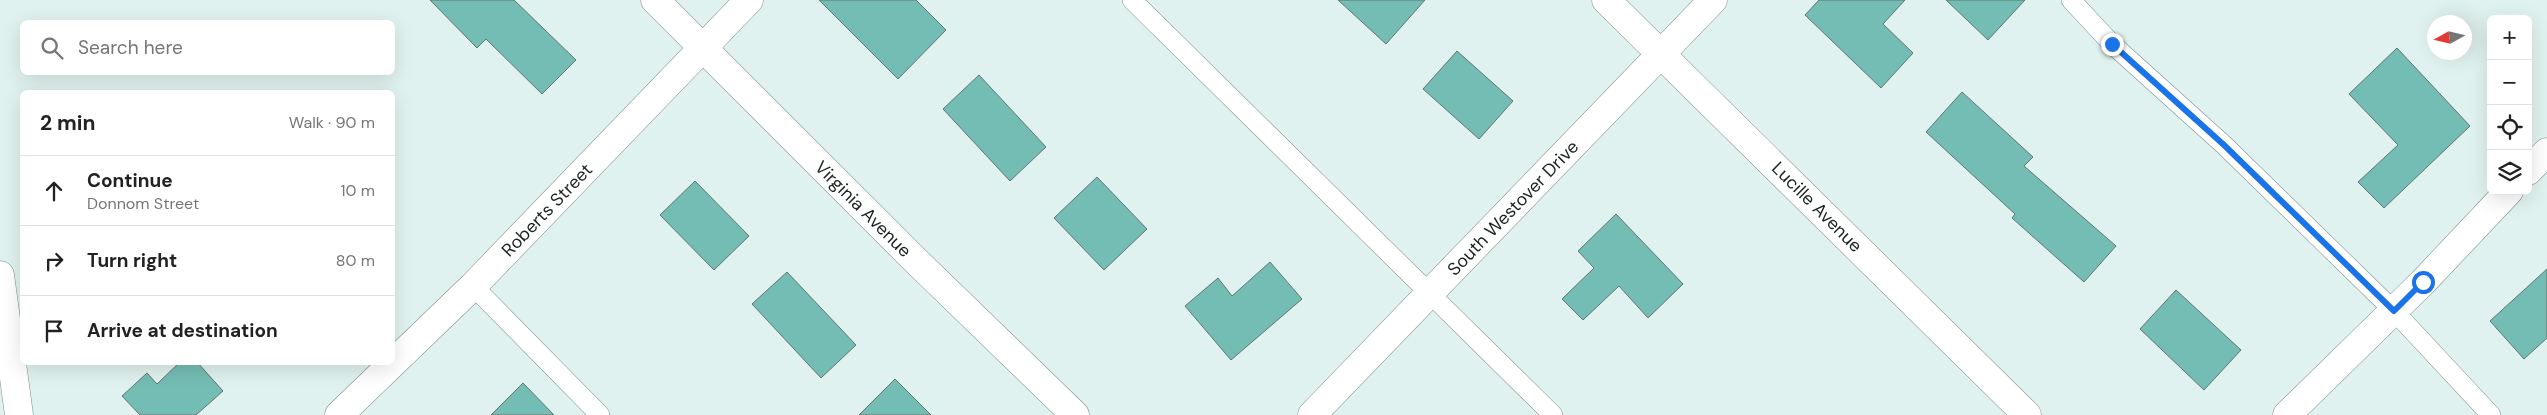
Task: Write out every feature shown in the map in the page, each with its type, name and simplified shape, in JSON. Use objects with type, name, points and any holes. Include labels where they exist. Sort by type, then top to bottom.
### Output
[{"type":"street","name":"Virginia Avenue","points":[[655,0],[912,257],[1074,415]]},
{"type":"street","name":"Roberts Street","points":[[395,361],[473,286],[749,0]]},
{"type":"street","name":"Lucille Avenue","points":[[1606,0],[2027,415]]},
{"type":"street","name":"South Westover Drive","points":[[1312,415],[1431,294],[1660,53],[1714,0]]},
{"type":"street","points":[[2532,167],[2547,152]]},
{"type":"street","points":[[2287,415],[2394,311],[2506,195]]},
{"type":"street","points":[[0,275],[19,415]]},
{"type":"street","name":"Roberts Street","points":[[339,415],[391,365]]},
{"type":"lane","points":[[1132,0],[1553,415]]},
{"type":"lane","points":[[2071,0],[2112,44],[2224,145],[2394,311],[2491,415]]},
{"type":"lane","points":[[473,286],[600,415]]},
{"type":"building","points":[[430,0],[514,0],[576,60],[542,94],[486,39],[477,48]]},
{"type":"building","points":[[819,0],[916,0],[946,30],[898,79]]},
{"type":"building","points":[[1338,0],[1425,0],[1386,44]]},
{"type":"building","points":[[1819,0],[1905,0],[1883,24],[1913,53],[1881,88],[1805,15]]},
{"type":"building","points":[[1946,0],[2025,0],[1988,40]]},
{"type":"building","points":[[2397,48],[2470,126],[2384,208],[2358,182],[2398,145],[2349,94]]},
{"type":"building","points":[[1457,51],[1513,101],[1479,139],[1423,89]]},
{"type":"building","points":[[979,75],[1046,147],[1010,181],[943,109]]},
{"type":"building","points":[[1962,92],[2033,157],[2024,166],[2116,246],[2084,282],[2012,218],[2015,214],[1926,132]]},
{"type":"building","points":[[1097,177],[1147,229],[1104,270],[1054,218]]},
{"type":"building","points":[[695,181],[749,236],[714,270],[660,215]]},
{"type":"building","points":[[1616,214],[1683,284],[1648,318],[1619,286],[1583,320],[1562,299],[1594,268],[1578,251]]},
{"type":"building","points":[[1270,262],[1302,299],[1231,360],[1185,306],[1218,278],[1232,296]]},
{"type":"building","points":[[2547,269],[2547,338],[2524,359],[2490,321]]},
{"type":"building","points":[[787,272],[856,345],[821,378],[752,304]]},
{"type":"building","points":[[2176,290],[2241,350],[2204,390],[2140,329]]},
{"type":"building","points":[[177,365],[200,365],[223,391],[196,415],[140,415],[122,396],[147,373],[157,384]]},
{"type":"building","points":[[895,379],[931,415],[859,415]]},
{"type":"building","points":[[523,383],[554,415],[491,415]]},
{"type":"route","points":[[2112,44],[2224,145],[2394,311],[2423,282]]}]
